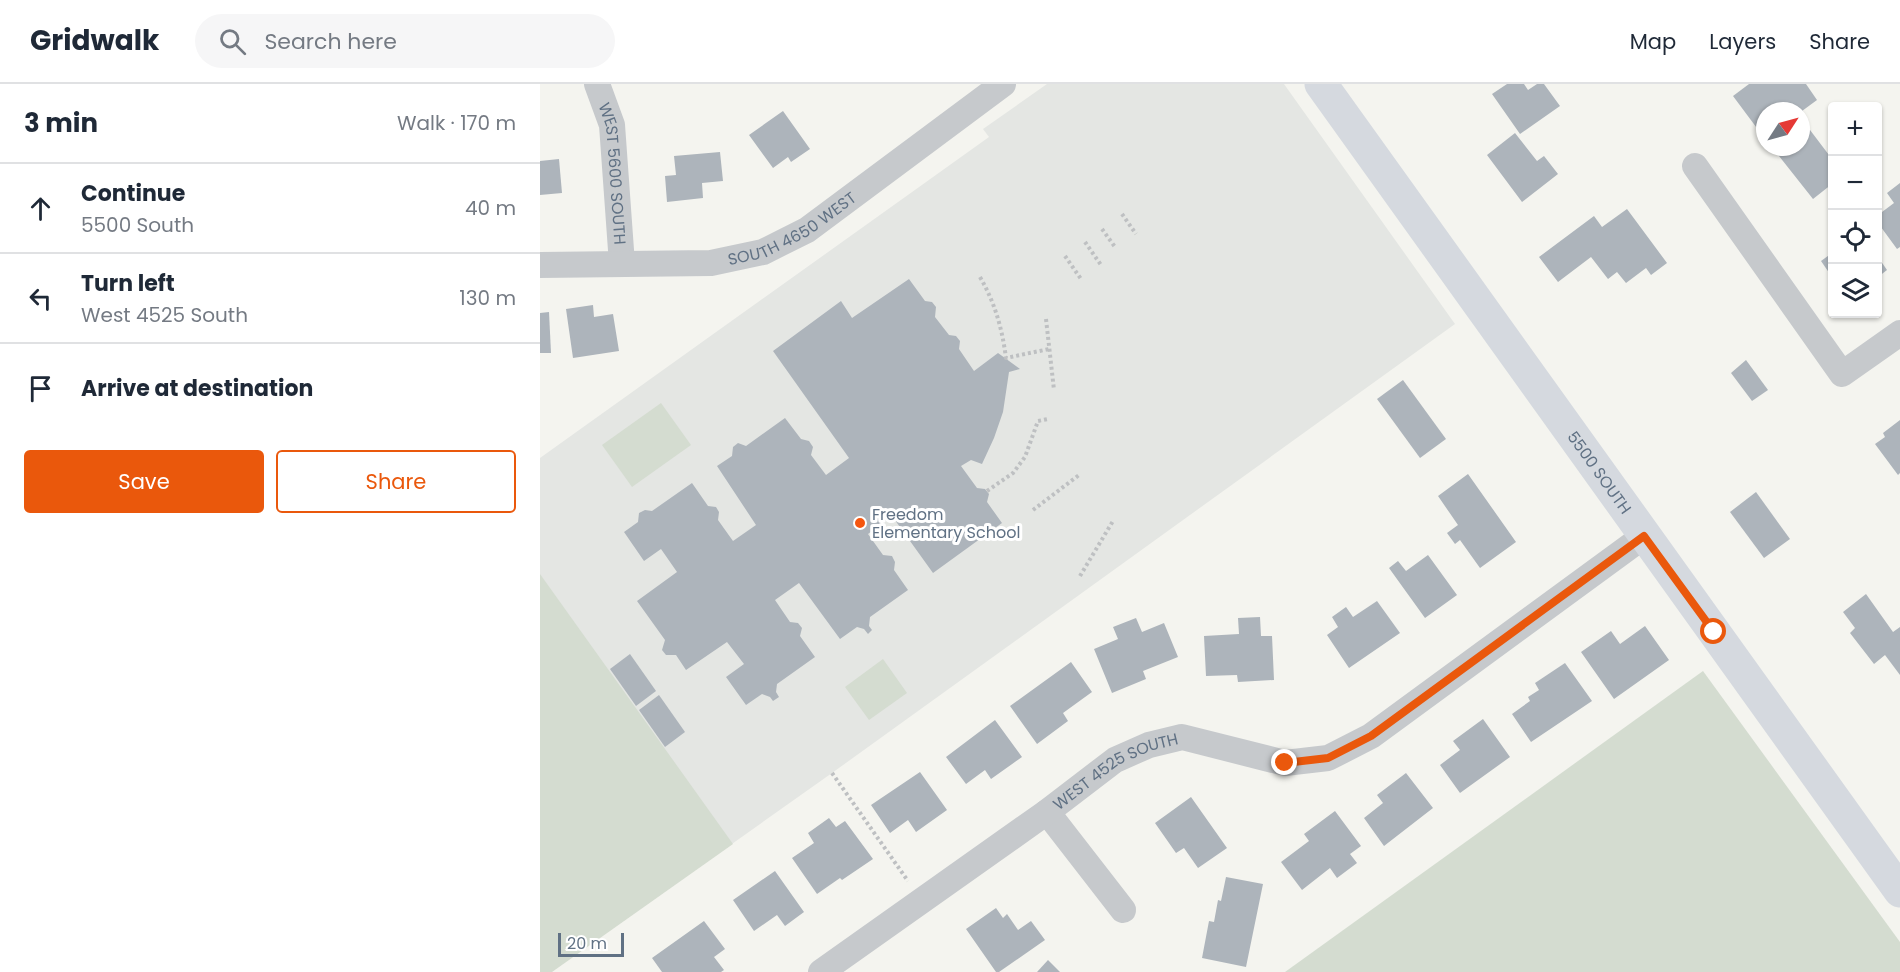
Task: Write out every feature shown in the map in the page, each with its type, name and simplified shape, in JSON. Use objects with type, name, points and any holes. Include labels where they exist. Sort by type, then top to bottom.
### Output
[{"type":"main road","name":"5500 SOUTH","points":[[1321,84],[1900,891]]},
{"type":"street","name":"WEST 5600 SOUTH","points":[[597,84],[612,125],[622,264]]},
{"type":"street","name":"SOUTH 4650 WEST","points":[[540,265],[711,263],[763,252],[807,230],[1003,84]]},
{"type":"street","points":[[1695,166],[1842,374],[1900,333]]},
{"type":"street","name":"WEST 4525 SOUTH","points":[[821,972],[1047,812],[1115,760],[1149,745],[1182,737],[1285,763],[1328,758],[1371,736],[1644,536]]},
{"type":"street","points":[[1047,812],[1123,910]]},
{"type":"path","points":[[1122,214],[1136,234]]},
{"type":"path","points":[[1102,229],[1115,247]]},
{"type":"path","points":[[1085,242],[1101,265]]},
{"type":"path","points":[[1065,256],[1081,279]]},
{"type":"path","points":[[980,277],[991,297],[1002,333],[1006,358],[1049,349]]},
{"type":"path","points":[[1046,319],[1054,390]]},
{"type":"path","points":[[987,491],[1013,473],[1024,457],[1038,421],[1048,419]]},
{"type":"path","points":[[1033,510],[1079,475]]},
{"type":"path","points":[[1080,576],[1113,521]]},
{"type":"path","points":[[832,773],[910,884]]},
{"type":"shaded area","name":"Freedom Elementary School","points":[[1047,84],[1284,84],[1455,324],[832,773],[551,972],[540,972],[540,458],[989,137],[983,129]]},
{"type":"shaded area","points":[[661,403],[691,445],[632,487],[602,445]]},
{"type":"shaded area","points":[[540,574],[733,844],[552,972],[540,972]]},
{"type":"shaded area","points":[[883,659],[907,693],[869,720],[845,687]]},
{"type":"shaded area","points":[[1703,671],[1900,942],[1900,972],[1285,972]]},
{"type":"building","points":[[1507,84],[1524,84],[1528,90],[1537,84],[1544,84],[1560,106],[1520,134],[1492,94]]},
{"type":"building","points":[[1749,84],[1806,84],[1817,100],[1810,105],[1810,102],[1756,102],[1756,127],[1733,96]]},
{"type":"building","points":[[783,111],[810,149],[791,162],[788,157],[773,168],[749,135]]},
{"type":"building","points":[[1810,130],[1828,154],[1828,187],[1813,199],[1779,156],[1810,156]]},
{"type":"building","points":[[1515,133],[1537,161],[1544,156],[1558,174],[1522,202],[1487,155]]},
{"type":"building","points":[[720,152],[723,181],[702,183],[703,198],[667,202],[665,176],[676,175],[674,156]]},
{"type":"building","points":[[559,159],[562,193],[540,195],[540,161]]},
{"type":"building","points":[[1900,183],[1900,247],[1897,249],[1882,228],[1882,212],[1894,203],[1887,193]]},
{"type":"building","points":[[1627,209],[1667,263],[1651,275],[1646,268],[1626,283],[1617,272],[1608,279],[1591,257],[1558,282],[1539,257],[1594,216],[1602,227]]},
{"type":"building","points":[[1828,256],[1828,271],[1821,261]]},
{"type":"building","points":[[1882,263],[1887,270],[1882,274]]},
{"type":"building","points":[[909,279],[925,301],[932,302],[936,307],[935,317],[949,335],[956,336],[960,341],[959,349],[974,371],[998,353],[1020,369],[1009,372],[1003,412],[982,464],[971,460],[961,466],[977,488],[985,489],[989,494],[987,502],[1002,523],[933,573],[892,516],[868,534],[883,555],[892,556],[895,562],[894,570],[908,590],[870,617],[869,626],[872,630],[868,634],[864,629],[857,627],[840,639],[799,583],[775,600],[790,622],[798,623],[802,628],[800,636],[815,657],[777,684],[776,692],[779,697],[773,701],[762,694],[746,705],[726,677],[744,664],[727,642],[686,670],[676,655],[666,655],[662,650],[665,640],[637,601],[677,572],[661,549],[644,561],[624,532],[638,522],[639,513],[645,510],[652,511],[692,483],[708,506],[716,507],[719,512],[718,520],[733,541],[756,525],[717,466],[732,456],[733,447],[738,443],[746,446],[785,418],[801,439],[809,441],[813,447],[811,455],[826,475],[849,458],[773,351],[841,301],[852,318]]},
{"type":"building","points":[[593,305],[594,317],[613,314],[619,351],[573,358],[566,309]]},
{"type":"building","points":[[549,312],[551,353],[540,353],[540,313]]},
{"type":"building","points":[[1746,360],[1768,390],[1752,401],[1731,373]]},
{"type":"building","points":[[1403,380],[1446,439],[1420,458],[1377,399]]},
{"type":"building","points":[[1900,420],[1900,473],[1898,475],[1875,444],[1885,437],[1883,433]]},
{"type":"building","points":[[1468,474],[1516,542],[1480,568],[1460,540],[1455,544],[1447,533],[1458,525],[1438,496]]},
{"type":"building","points":[[1756,492],[1790,539],[1764,558],[1730,512]]},
{"type":"building","points":[[1428,555],[1457,595],[1425,618],[1389,568],[1398,561],[1406,571]]},
{"type":"building","points":[[1866,594],[1893,632],[1900,627],[1900,675],[1885,655],[1874,664],[1850,633],[1855,628],[1843,612]]},
{"type":"building","points":[[1377,601],[1400,633],[1349,668],[1327,635],[1338,627],[1332,617],[1346,607],[1353,617]]},
{"type":"building","points":[[1260,617],[1261,636],[1272,636],[1274,680],[1238,682],[1237,675],[1206,676],[1204,636],[1239,634],[1238,618]]},
{"type":"building","points":[[1136,618],[1142,632],[1164,623],[1178,657],[1143,671],[1146,679],[1112,693],[1094,649],[1118,639],[1113,627]]},
{"type":"building","points":[[1645,626],[1669,660],[1614,699],[1581,652],[1611,631],[1620,644]]},
{"type":"building","points":[[630,654],[656,691],[636,706],[610,669]]},
{"type":"building","points":[[1071,662],[1092,692],[1063,713],[1068,721],[1037,744],[1010,706]]},
{"type":"building","points":[[1565,663],[1592,701],[1531,742],[1512,714],[1530,701],[1528,697],[1539,690],[1535,683]]},
{"type":"building","points":[[659,695],[685,732],[665,747],[639,710]]},
{"type":"building","points":[[1483,719],[1510,757],[1460,793],[1440,765],[1460,750],[1453,741]]},
{"type":"building","points":[[995,720],[1022,757],[991,779],[985,770],[966,784],[946,757]]},
{"type":"building","points":[[920,772],[947,810],[916,832],[908,820],[890,833],[871,805]]},
{"type":"building","points":[[1406,773],[1433,808],[1384,846],[1364,818],[1383,803],[1377,795]]},
{"type":"building","points":[[1191,797],[1227,848],[1198,868],[1184,848],[1176,853],[1155,823]]},
{"type":"building","points":[[1335,811],[1361,846],[1350,854],[1357,863],[1337,878],[1330,868],[1302,890],[1281,862],[1309,841],[1304,834]]},
{"type":"building","points":[[829,818],[836,827],[845,821],[873,859],[817,894],[792,858],[814,843],[808,833]]},
{"type":"building","points":[[775,871],[804,912],[785,926],[777,915],[754,931],[733,900]]},
{"type":"building","points":[[1226,877],[1263,884],[1246,967],[1202,958],[1209,921],[1214,922],[1218,900],[1221,901]]},
{"type":"building","points":[[996,908],[1003,918],[1007,914],[1018,930],[1031,921],[1045,940],[999,972],[996,972],[966,929]]},
{"type":"building","points":[[704,921],[725,949],[714,957],[724,970],[721,972],[662,972],[652,958]]},
{"type":"building","points":[[1048,960],[1060,972],[1037,972]]},
{"type":"place","name":"Freedom Elementary School","points":[[860,523]]},
{"type":"route","points":[[1285,763],[1328,758],[1371,736],[1644,536],[1714,632]]}]
